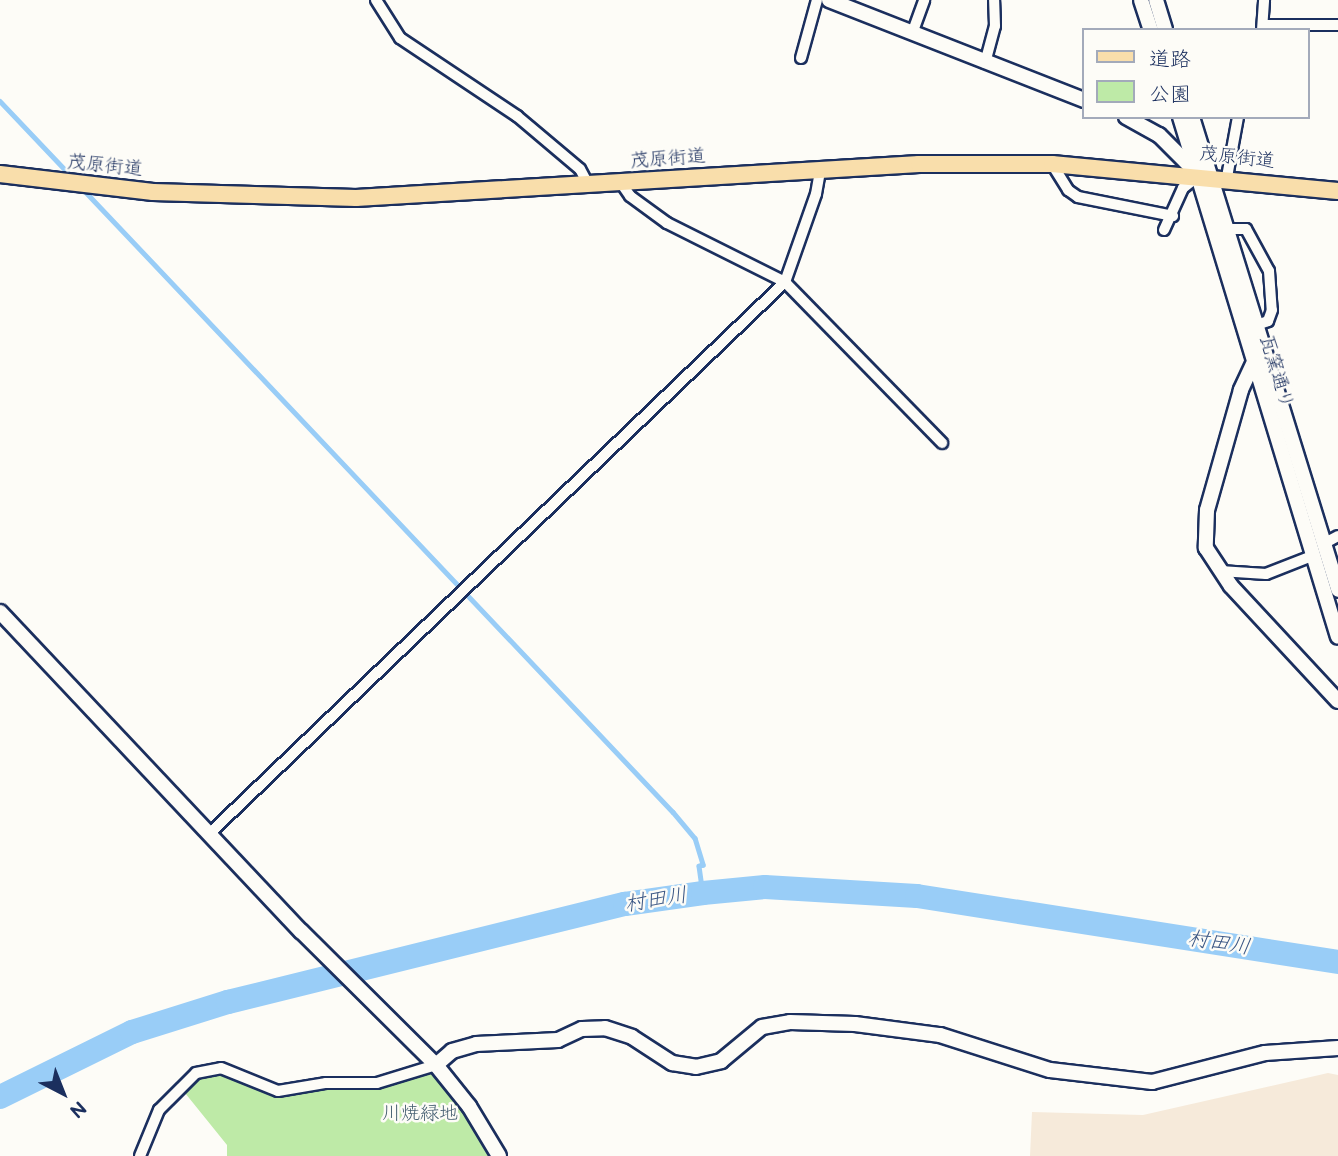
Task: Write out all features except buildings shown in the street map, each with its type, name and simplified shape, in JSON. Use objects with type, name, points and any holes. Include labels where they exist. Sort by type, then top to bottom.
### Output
[{"type":"main road","name":"茂原街道","points":[[0,173],[83,186],[233,197],[356,198],[919,164],[1052,164],[1213,176],[1338,191]]},
{"type":"street","points":[[376,0],[400,38],[526,123],[580,169],[588,184]]},
{"type":"street","points":[[801,58],[817,0]]},
{"type":"street","points":[[829,0],[1082,99]]},
{"type":"street","points":[[913,31],[924,0]]},
{"type":"street","points":[[985,63],[995,26],[994,0]]},
{"type":"street","points":[[1141,0],[1150,28]]},
{"type":"street","points":[[1156,0],[1164,28]]},
{"type":"street","points":[[1264,0],[1263,27],[1338,25]]},
{"type":"street","points":[[1130,119],[1159,135],[1213,176]]},
{"type":"street","name":"瓦窯通り","points":[[1181,119],[1213,176],[1253,364],[1338,637]]},
{"type":"street","name":"瓦窯通り","points":[[1193,119],[1230,229],[1257,325],[1332,539],[1338,590]]},
{"type":"street","points":[[1164,230],[1173,216],[1183,188],[1213,176],[1237,119]]},
{"type":"street","points":[[1052,164],[1068,190],[1078,197],[1173,216]]},
{"type":"street","points":[[209,834],[785,282],[816,194],[820,171]]},
{"type":"street","points":[[621,183],[630,196],[667,223],[785,282],[942,443]]},
{"type":"street","points":[[1230,229],[1247,229],[1269,271],[1272,310],[1268,321],[1257,325]]},
{"type":"street","points":[[1253,364],[1241,390],[1204,529],[1206,548],[1220,571],[1338,701]]},
{"type":"street","points":[[1220,571],[1266,574],[1312,556]]},
{"type":"street","points":[[0,612],[300,931],[436,1065],[469,1106],[499,1156]]},
{"type":"street","points":[[140,1156],[159,1110],[196,1073],[221,1068],[278,1091],[326,1083],[377,1083],[436,1065],[452,1051],[476,1044],[558,1040],[594,1028],[616,1029],[672,1063],[695,1068],[721,1061],[762,1027],[790,1022],[855,1024],[940,1035],[1050,1070],[1152,1082],[1265,1053],[1338,1048]]},
{"type":"shaded area","points":[[1328,1073],[1338,1075],[1338,1156],[1030,1156],[1032,1112],[1143,1115]]},
{"type":"green space","name":"川焼緑地","points":[[436,1065],[499,1156],[227,1156],[227,1145],[181,1088],[196,1073],[221,1068],[278,1091],[377,1083]]},
{"type":"waterway","points":[[0,101],[72,177]]},
{"type":"waterway","points":[[82,188],[673,812],[695,838],[703,865],[699,866],[703,893]]},
{"type":"waterway","name":"村田川","points":[[0,1097],[132,1032],[228,1002],[625,904],[703,893],[765,887],[917,896],[1338,962]]}]
